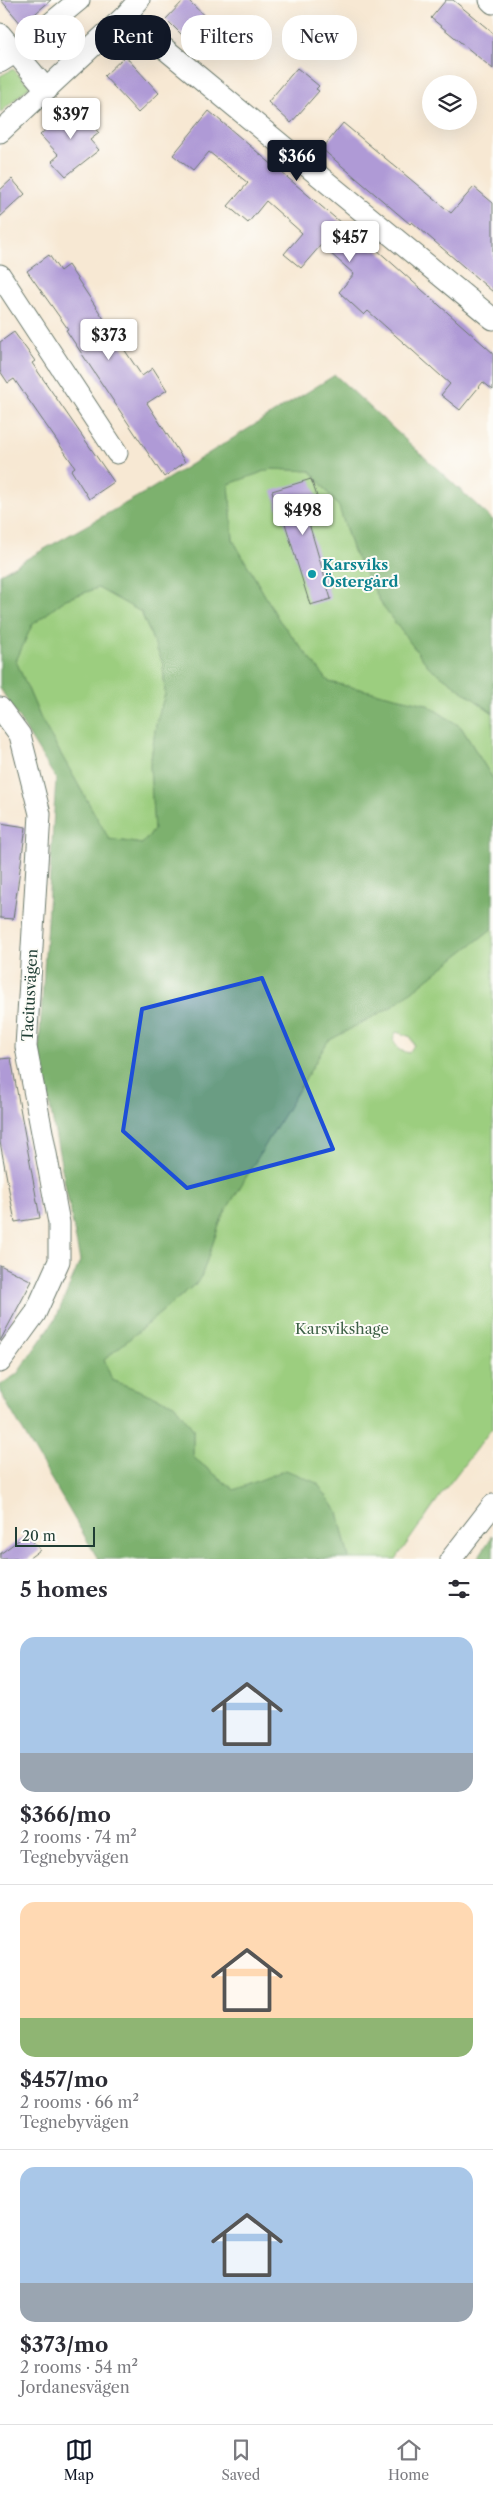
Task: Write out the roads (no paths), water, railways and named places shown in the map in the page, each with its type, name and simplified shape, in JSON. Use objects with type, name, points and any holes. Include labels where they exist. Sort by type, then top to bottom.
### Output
[{"type":"street","points":[[8,57],[79,0]]},
{"type":"street","points":[[125,15],[139,0]]},
{"type":"street","points":[[490,0],[493,3]]},
{"type":"street","points":[[0,34],[8,57],[47,90]]},
{"type":"street","points":[[0,132],[95,44]]},
{"type":"street","points":[[171,55],[493,319]]},
{"type":"street","points":[[0,275],[117,453]]},
{"type":"street","name":"Tacitusvägen","points":[[0,708],[20,735],[40,814],[26,1047],[59,1223],[59,1261],[35,1314],[0,1362]]},
{"type":"street","points":[[451,1559],[493,1504]]},
{"type":"place","name":"Karsviks Östergård","points":[[312,574]]},
{"type":"park label","name":"Karsvikshage","points":[[342,1329]]}]
